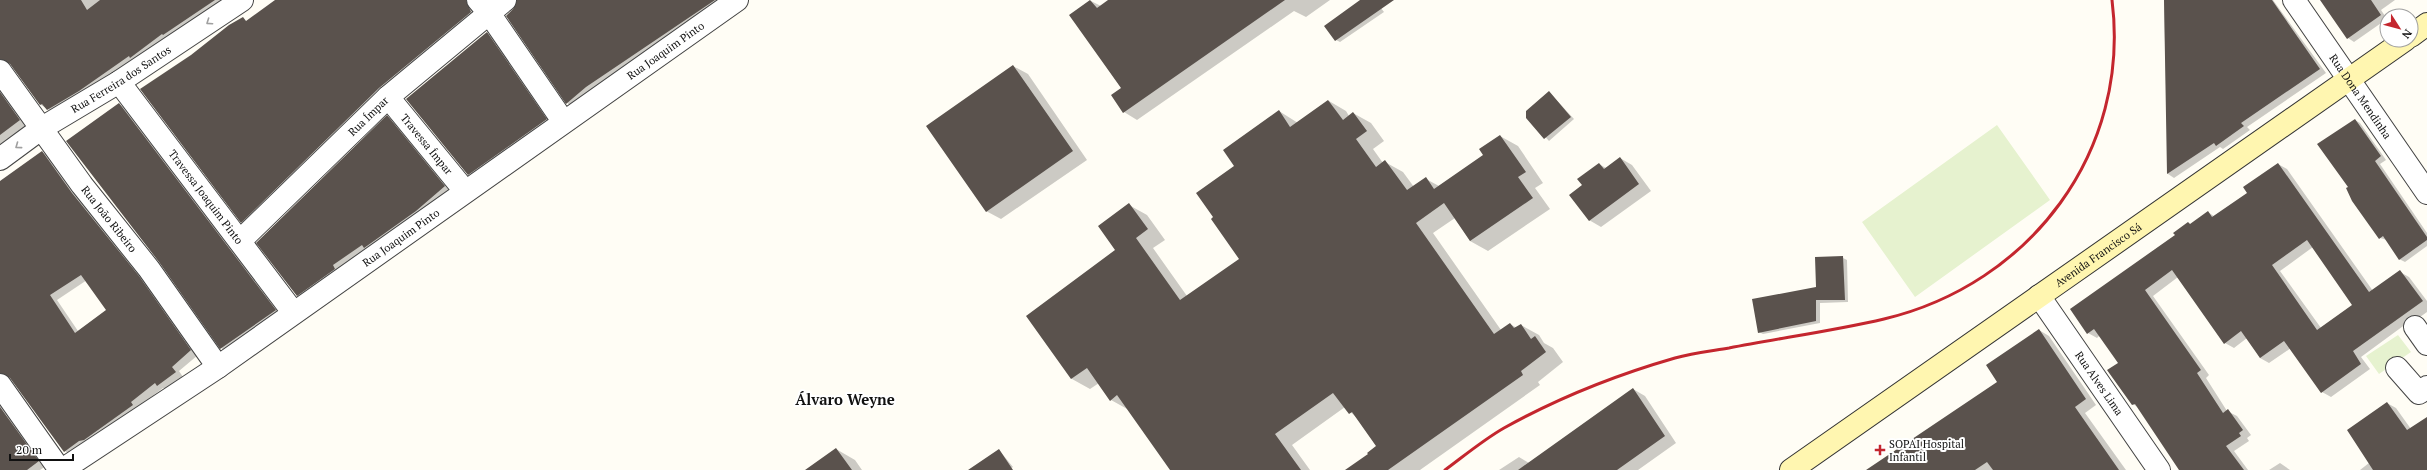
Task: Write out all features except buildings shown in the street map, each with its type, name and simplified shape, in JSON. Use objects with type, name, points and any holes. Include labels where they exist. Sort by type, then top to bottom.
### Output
[{"type":"main road","name":"Avenida Francisco Sá","points":[[1791,470],[2394,48]]},
{"type":"street","name":"Rua Ferreira dos Santos","points":[[0,160],[42,128],[119,82],[242,0]]},
{"type":"street","name":"Rua Joaquim Pinto","points":[[61,470],[218,367],[293,312],[563,121],[737,0]]},
{"type":"street","name":"Rua Dona Mendinha","points":[[2294,0],[2427,193]]},
{"type":"street","points":[[491,4],[563,121]]},
{"type":"street","name":"Rua Ímpar","points":[[240,241],[388,97],[491,4]]},
{"type":"street","name":"Rua João Ribeiro","points":[[0,71],[82,185],[149,269],[218,367]]},
{"type":"street","name":"Travessa Joaquim Pinto","points":[[119,82],[293,312]]},
{"type":"street","name":"Travessa Ímpar","points":[[388,97],[465,191]]},
{"type":"street","name":"Rua Alves Lima","points":[[2039,296],[2159,470]]},
{"type":"street","points":[[2397,368],[2419,393],[2427,387]]},
{"type":"street","points":[[0,385],[61,470]]},
{"type":"green space","points":[[1997,125],[2050,200],[1915,297],[1862,222]]},
{"type":"green space","points":[[2398,335],[2411,352],[2379,374],[2366,356]]},
{"type":"railway","points":[[1445,470],[1481,443],[1524,417],[1566,397],[1631,372],[1688,355],[1826,331],[1884,319],[1937,301],[1984,276],[2026,242],[2060,203],[2087,158],[2105,109],[2114,56],[2112,0]]},
{"type":"place","name":"SOPAI Hospital Infantil","points":[[1880,450]]},
{"type":"district","name":"Álvaro Weyne","points":[[845,399]]}]
